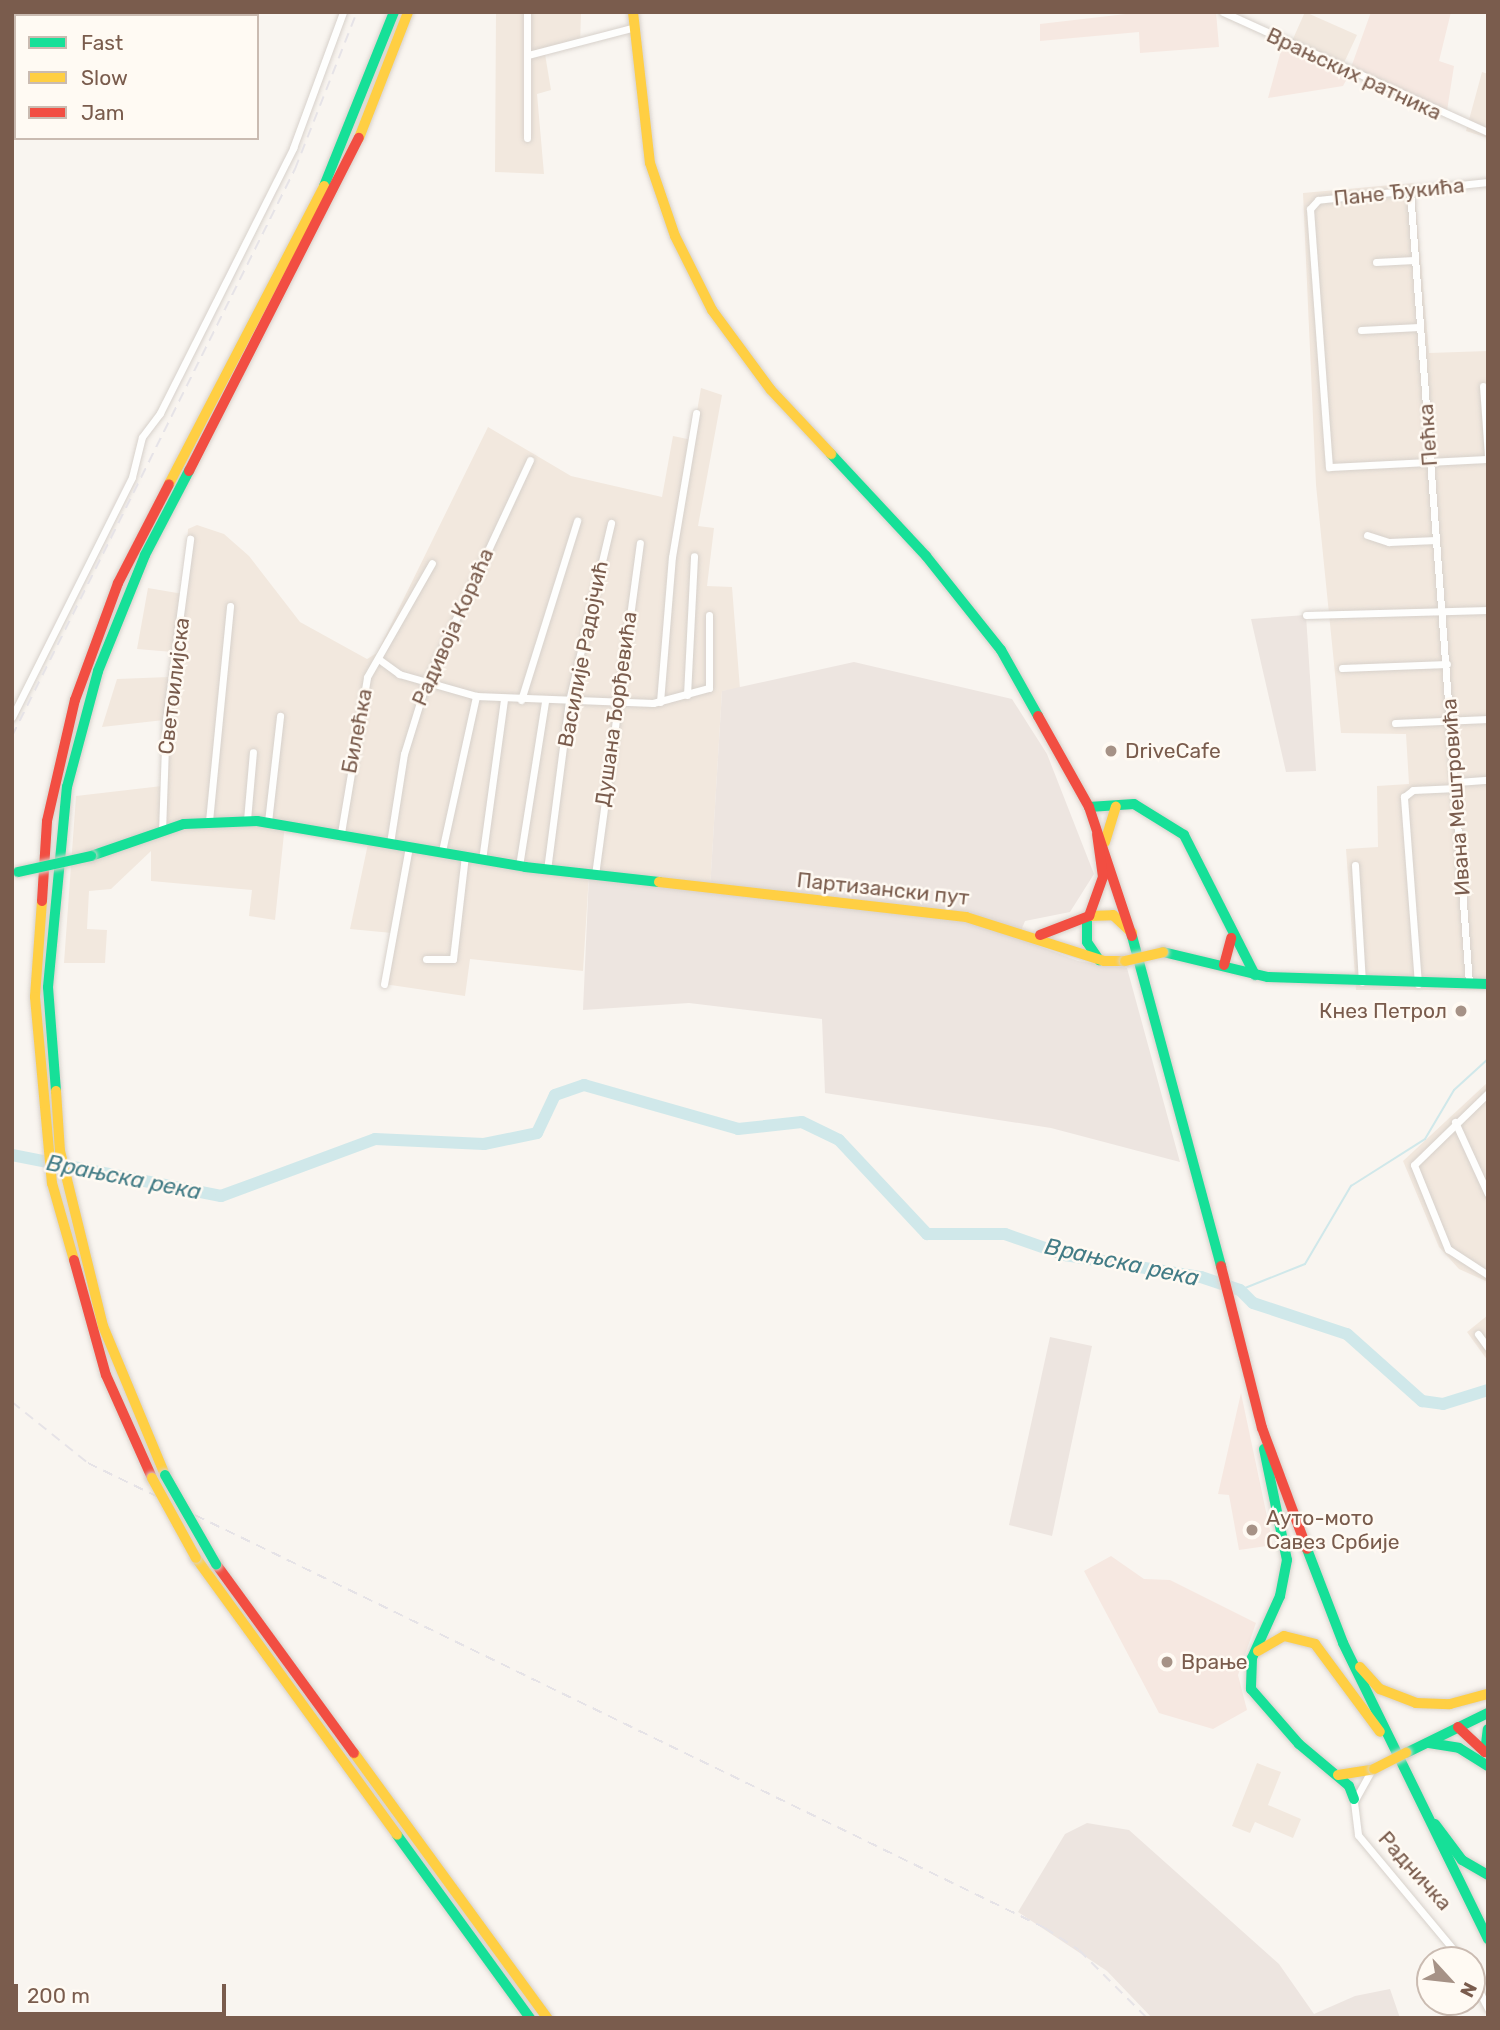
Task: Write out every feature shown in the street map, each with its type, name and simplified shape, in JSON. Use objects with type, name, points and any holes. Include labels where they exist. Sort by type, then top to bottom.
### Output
[{"type":"main road","points":[[394,12],[340,156],[151,512],[75,699],[54,784],[39,890],[37,1060],[52,1183],[106,1375],[152,1478],[196,1558],[530,2018]]},
{"type":"main road","points":[[408,12],[360,143],[145,555],[89,700],[66,787],[50,916],[49,1033],[65,1179],[103,1326],[165,1475],[216,1564],[547,2018]]},
{"type":"main road","points":[[633,12],[632,28],[650,163],[675,236],[712,310],[771,390],[937,569],[1001,650],[1089,807],[1105,845],[1136,939],[1262,1428],[1288,1552],[1266,1628],[1250,1663],[1256,1699],[1334,1774],[1354,1799]]},
{"type":"main road","points":[[1089,807],[1134,804],[1184,835],[1231,934],[1255,975]]},
{"type":"main road","points":[[1105,845],[1117,807]]},
{"type":"main road","name":"Партизански пут","points":[[15,872],[91,856],[162,832],[209,821],[247,820],[341,833],[547,870],[950,914],[1036,935],[1099,960],[1125,961],[1163,952],[1224,965],[1255,975],[1362,983],[1488,984]]},
{"type":"main road","points":[[1098,828],[1102,877],[1088,918],[1087,942],[1099,960]]},
{"type":"main road","points":[[1036,935],[1088,918],[1117,916],[1136,939]]},
{"type":"main road","points":[[1224,965],[1231,934]]},
{"type":"main road","points":[[1262,1428],[1330,1611],[1385,1737],[1488,1939]]},
{"type":"main road","points":[[1330,1611],[1380,1689],[1426,1704],[1488,1694]]},
{"type":"main road","points":[[1250,1663],[1275,1638],[1315,1644],[1385,1737]]},
{"type":"main road","points":[[1334,1774],[1373,1770],[1488,1713]]},
{"type":"main road","points":[[1458,1727],[1486,1755]]},
{"type":"main road","points":[[1486,1755],[1488,1729]]},
{"type":"main road","points":[[1429,1743],[1459,1748],[1488,1766]]},
{"type":"main road","points":[[1420,1809],[1458,1857],[1488,1875]]},
{"type":"street","points":[[12,717],[132,477],[142,437],[160,413],[293,148],[343,12]]},
{"type":"street","points":[[527,12],[527,138]]},
{"type":"street","name":"Врањских ратника","points":[[1223,12],[1488,132]]},
{"type":"street","points":[[528,55],[580,47],[632,28]]},
{"type":"street","name":"Пане Ђукића","points":[[1430,464],[1332,469],[1326,460],[1312,204],[1488,182]]},
{"type":"street","name":"Пећка","points":[[1410,191],[1442,611]]},
{"type":"street","points":[[1376,262],[1414,260]]},
{"type":"street","points":[[1361,330],[1419,327]]},
{"type":"street","points":[[1430,464],[1488,457],[1483,386]]},
{"type":"street","points":[[660,702],[672,557],[696,413]]},
{"type":"street","name":"Радивоја Кораћа","points":[[390,843],[404,754],[426,682],[530,460]]},
{"type":"street","points":[[521,700],[577,521]]},
{"type":"street","name":"Василије Радојчић","points":[[547,870],[569,701],[611,523]]},
{"type":"street","points":[[1367,535],[1389,542],[1436,540]]},
{"type":"street","name":"Светоилијска","points":[[162,832],[166,720],[190,539]]},
{"type":"street","name":"Душана Ђорђевића","points":[[595,875],[615,704],[640,543]]},
{"type":"street","points":[[687,695],[694,556]]},
{"type":"street","name":"Билећка","points":[[341,833],[367,677],[380,660],[432,563]]},
{"type":"street","points":[[209,821],[230,606]]},
{"type":"street","points":[[1306,615],[1488,610]]},
{"type":"street","name":"Ивана Мештровића","points":[[1442,611],[1457,785],[1469,984]]},
{"type":"street","points":[[380,660],[386,668],[476,696],[615,704],[660,702],[709,688],[709,615]]},
{"type":"street","points":[[1342,668],[1447,664]]},
{"type":"street","points":[[442,852],[476,696]]},
{"type":"street","points":[[482,860],[504,699]]},
{"type":"street","points":[[519,866],[545,701]]},
{"type":"street","points":[[268,822],[280,716]]},
{"type":"street","points":[[1395,723],[1488,719]]},
{"type":"street","points":[[247,820],[253,752]]},
{"type":"street","points":[[1418,985],[1405,792],[1488,780]]},
{"type":"street","points":[[384,984],[409,846]]},
{"type":"street","points":[[426,959],[453,959],[465,856]]},
{"type":"street","points":[[1355,865],[1362,983]]},
{"type":"street","points":[[1484,1274],[1442,1240],[1415,1159],[1488,1093]]},
{"type":"street","points":[[1455,1122],[1488,1194]]},
{"type":"street","points":[[1478,1334],[1488,1348]]},
{"type":"street","points":[[1354,1799],[1373,1770]]},
{"type":"street","name":"Радничка","points":[[1354,1799],[1364,1845],[1423,1905],[1452,1946]]},
{"type":"shaded area","points":[[496,12],[581,12],[580,46],[545,54],[551,90],[537,94],[544,174],[495,172]]},
{"type":"shaded area","points":[[1143,12],[1216,12],[1219,47],[1140,53],[1139,32],[1040,41],[1040,24]]},
{"type":"shaded area","points":[[1305,12],[1357,35],[1343,65],[1292,41]]},
{"type":"shaded area","points":[[1371,12],[1451,12],[1439,61],[1454,66],[1446,117],[1350,73],[1343,86],[1268,98],[1283,43],[1349,73]]},
{"type":"shaded area","points":[[1482,72],[1488,74],[1488,138],[1466,131]]},
{"type":"shaded area","points":[[1414,183],[1429,353],[1488,351],[1488,990],[1356,990],[1346,849],[1378,847],[1377,786],[1409,784],[1406,734],[1341,733],[1316,485],[1303,193]]},
{"type":"shaded area","points":[[701,388],[722,395],[698,526],[714,528],[707,586],[732,587],[740,689],[722,691],[710,890],[589,874],[583,971],[470,959],[465,996],[384,984],[392,933],[350,929],[369,839],[285,824],[275,920],[249,916],[252,890],[151,881],[151,851],[111,889],[89,891],[87,929],[107,930],[105,963],[64,963],[76,796],[162,786],[164,720],[102,727],[117,679],[169,677],[173,652],[137,649],[148,588],[183,594],[188,529],[197,525],[224,534],[249,556],[300,622],[367,659],[377,653],[488,427],[571,476],[662,497],[673,436],[692,440]]},
{"type":"shaded area","points":[[1306,615],[1316,771],[1286,772],[1251,619]]},
{"type":"shaded area","points":[[854,662],[1012,699],[1047,754],[1094,874],[1070,912],[1025,921],[1018,938],[1078,961],[1127,968],[1180,1162],[1051,1128],[825,1093],[822,1019],[689,1003],[583,1010],[589,874],[710,889],[722,691]]},
{"type":"shaded area","points":[[1488,1082],[1488,1282],[1459,1269],[1439,1247],[1403,1161]]},
{"type":"shaded area","points":[[1488,1315],[1488,1361],[1467,1332]]},
{"type":"shaded area","points":[[1050,1337],[1092,1346],[1052,1536],[1009,1525]]},
{"type":"shaded area","points":[[1241,1393],[1273,1545],[1239,1550],[1229,1495],[1218,1494]]},
{"type":"shaded area","points":[[1111,1556],[1144,1579],[1170,1580],[1256,1623],[1238,1675],[1247,1710],[1213,1729],[1159,1713],[1084,1571]]},
{"type":"shaded area","points":[[1257,1763],[1281,1772],[1268,1805],[1301,1819],[1293,1838],[1255,1822],[1250,1833],[1232,1826]]},
{"type":"shaded area","points":[[1087,1823],[1129,1830],[1279,1964],[1314,2014],[1355,1996],[1390,1989],[1400,2018],[1152,2018],[1107,1971],[1018,1912],[1065,1834]]},
{"type":"waterway","points":[[1240,1290],[1305,1264],[1351,1186],[1425,1139],[1454,1090],[1488,1059]]},
{"type":"waterway","name":"Врањска река","points":[[12,1155],[221,1196],[375,1139],[484,1144],[537,1133],[555,1095],[584,1085],[738,1129],[802,1122],[839,1140],[927,1234],[1005,1234],[1065,1255],[1201,1277],[1240,1290],[1253,1303],[1347,1334],[1422,1401],[1443,1404],[1488,1390]]},
{"type":"railway","points":[[12,736],[295,169],[357,12]]},
{"type":"railway","points":[[12,1402],[88,1463],[1045,1928],[1079,1950],[1147,2018]]},
{"type":"traffic: fast","points":[[324,186],[394,12]]},
{"type":"traffic: fast","points":[[831,454],[926,556],[1001,650],[1038,716]]},
{"type":"traffic: fast","points":[[56,1091],[48,987],[67,787],[98,671],[145,555],[189,471]]},
{"type":"traffic: fast","points":[[1089,807],[1134,804],[1184,835],[1255,975]]},
{"type":"traffic: fast","points":[[91,856],[184,824],[257,821],[525,867],[659,882]]},
{"type":"traffic: fast","points":[[18,872],[91,856]]},
{"type":"traffic: fast","points":[[1087,919],[1087,942],[1099,960]]},
{"type":"traffic: fast","points":[[1132,936],[1221,1266]]},
{"type":"traffic: fast","points":[[1163,952],[1268,977],[1488,984]]},
{"type":"traffic: fast","points":[[1264,1449],[1287,1560],[1280,1596],[1252,1658],[1251,1689],[1299,1744],[1349,1786],[1354,1799]]},
{"type":"traffic: fast","points":[[165,1475],[216,1564]]},
{"type":"traffic: fast","points":[[1307,1549],[1343,1643],[1488,1939]]},
{"type":"traffic: fast","points":[[1406,1753],[1488,1713]]},
{"type":"traffic: fast","points":[[1485,1752],[1488,1729]]},
{"type":"traffic: fast","points":[[1429,1743],[1459,1748],[1488,1766]]},
{"type":"traffic: fast","points":[[1435,1824],[1462,1860],[1488,1875]]},
{"type":"traffic: fast","points":[[397,1835],[530,2018]]},
{"type":"traffic: slow","points":[[359,138],[408,12]]},
{"type":"traffic: slow","points":[[633,12],[650,163],[675,236],[712,310],[771,390],[831,454]]},
{"type":"traffic: slow","points":[[169,484],[324,186]]},
{"type":"traffic: slow","points":[[1105,842],[1116,807]]},
{"type":"traffic: slow","points":[[659,882],[966,917],[1104,961],[1125,961]]},
{"type":"traffic: slow","points":[[42,901],[35,997],[52,1183],[74,1260]]},
{"type":"traffic: slow","points":[[1089,916],[1113,915],[1132,933]]},
{"type":"traffic: slow","points":[[1125,961],[1163,952]]},
{"type":"traffic: slow","points":[[56,1091],[60,1151],[103,1326],[165,1475]]},
{"type":"traffic: slow","points":[[152,1478],[196,1558]]},
{"type":"traffic: slow","points":[[196,1558],[397,1835]]},
{"type":"traffic: slow","points":[[1258,1651],[1284,1636],[1315,1644],[1380,1732]]},
{"type":"traffic: slow","points":[[1360,1667],[1380,1689],[1416,1703],[1450,1704],[1488,1694]]},
{"type":"traffic: slow","points":[[354,1753],[547,2018]]},
{"type":"traffic: slow","points":[[1374,1769],[1406,1753]]},
{"type":"traffic: slow","points":[[1338,1775],[1374,1769]]},
{"type":"traffic: jam","points":[[189,471],[359,138]]},
{"type":"traffic: jam","points":[[42,901],[47,821],[75,700],[118,583],[169,484]]},
{"type":"traffic: jam","points":[[1038,716],[1089,807],[1132,936]]},
{"type":"traffic: jam","points":[[1040,935],[1089,916],[1103,877],[1097,834]]},
{"type":"traffic: jam","points":[[1224,965],[1231,938]]},
{"type":"traffic: jam","points":[[74,1260],[106,1375],[152,1478]]},
{"type":"traffic: jam","points":[[1221,1266],[1262,1428],[1307,1549]]},
{"type":"traffic: jam","points":[[216,1564],[354,1753]]},
{"type":"traffic: jam","points":[[1458,1727],[1485,1752]]},
{"type":"place","name":"DriveCafe","points":[[1111,751]]},
{"type":"place","name":"Кнез Петрол","points":[[1461,1011]]},
{"type":"place","name":"Ауто-мото Савез Србије","points":[[1252,1530]]},
{"type":"place","name":"Врање","points":[[1167,1662]]}]
